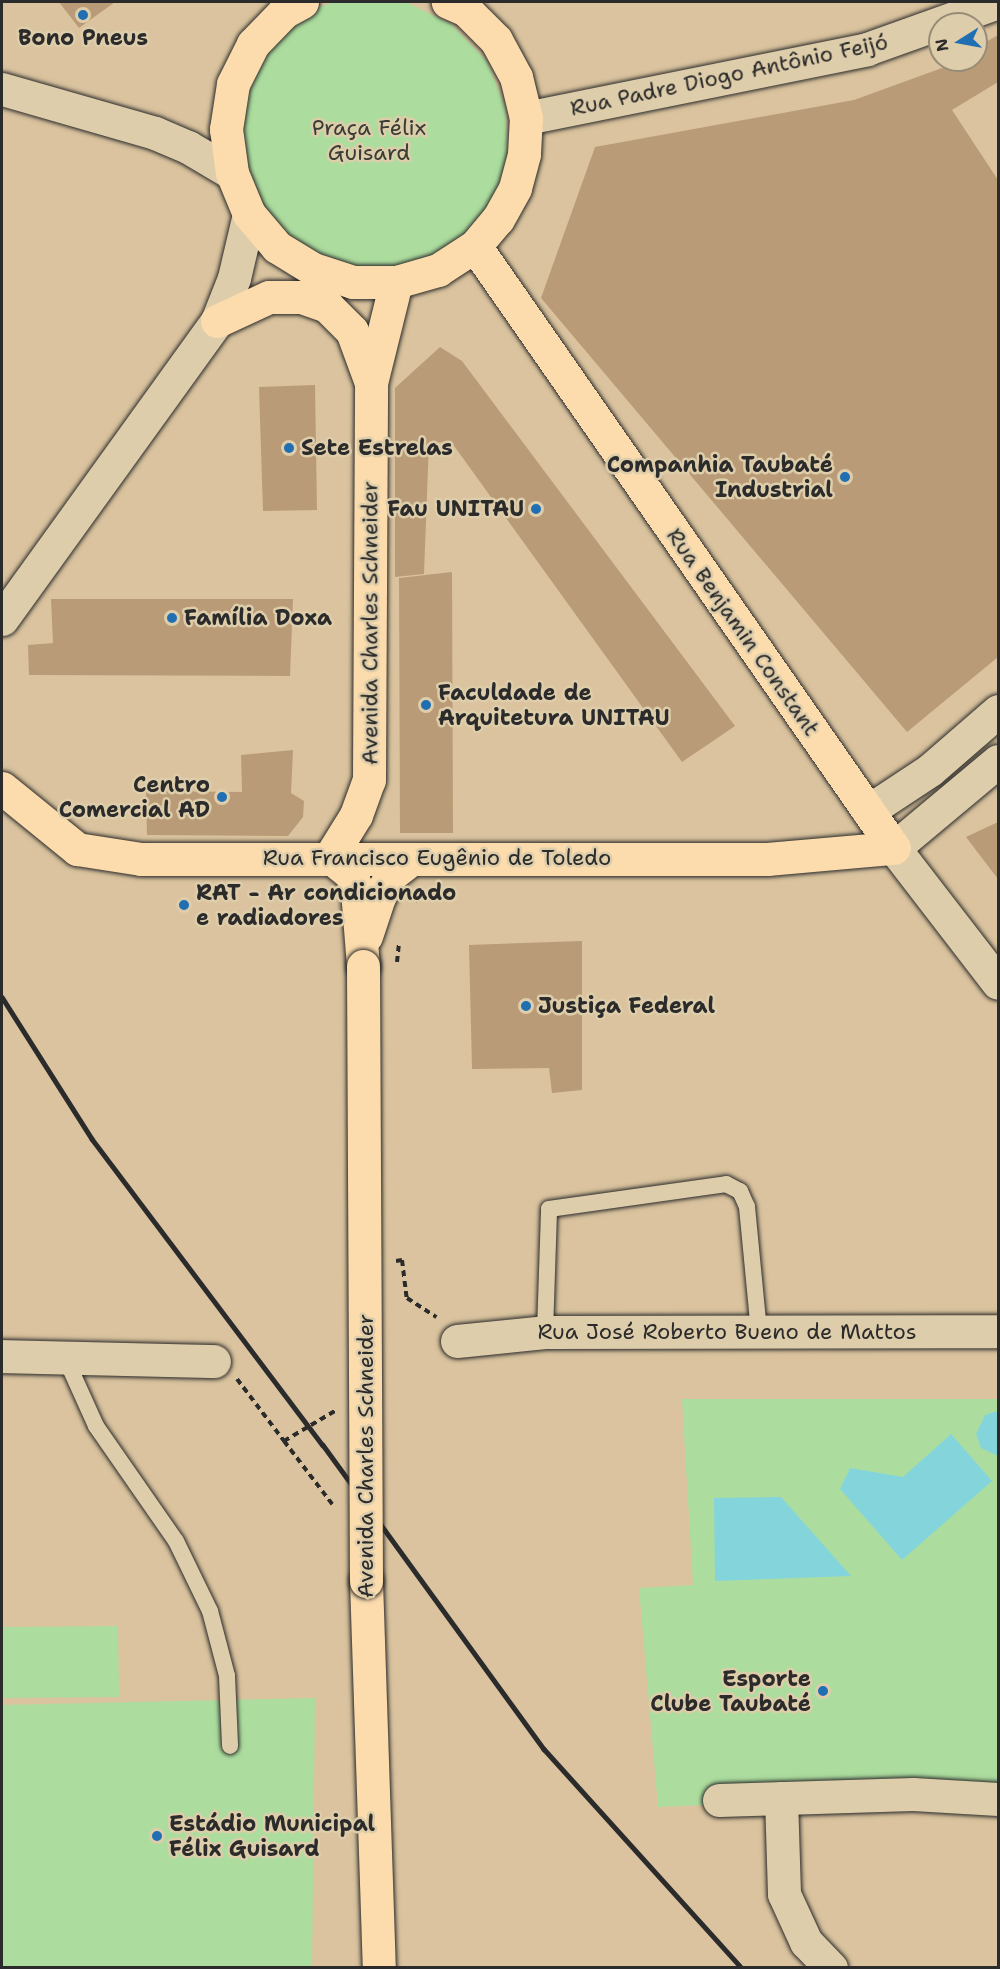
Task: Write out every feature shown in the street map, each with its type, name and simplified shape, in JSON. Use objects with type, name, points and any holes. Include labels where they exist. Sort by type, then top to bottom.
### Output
[{"type":"main road","points":[[288,5],[254,44],[233,84],[226,129],[232,173],[249,214],[277,246],[313,269],[353,282],[396,282],[438,270],[474,246],[498,219],[515,188],[524,154],[526,118],[516,77],[496,40],[463,4]]},
{"type":"main road","name":"Rua Benjamin Constant","points":[[474,246],[894,848]]},
{"type":"main road","name":"Avenida Charles Schneider","points":[[379,1968],[365,1503],[363,956],[357,890],[351,874],[330,857],[356,815],[369,780],[371,383],[396,282]]},
{"type":"main road","points":[[218,321],[269,297],[302,297],[327,306],[352,331],[371,383]]},
{"type":"main road","name":"Rua Francisco Eugênio de Toledo","points":[[2,788],[77,849],[141,859],[330,857],[767,859],[894,848]]},
{"type":"main road","points":[[840,851],[868,811]]},
{"type":"main road","name":"Avenida Charles Schneider","points":[[363,956],[379,897],[392,874],[411,859]]},
{"type":"street","name":"Rua Padre Diogo Antônio Feijó","points":[[526,118],[867,49],[998,2]]},
{"type":"street","points":[[2,89],[155,133],[188,147],[232,173]]},
{"type":"street","points":[[2,619],[218,321],[234,278],[249,214]]},
{"type":"street","points":[[868,811],[930,770],[999,711]]},
{"type":"street","points":[[894,848],[999,761]]},
{"type":"street","name":"Rua Benjamin Constant","points":[[894,848],[999,983]]},
{"type":"street","name":"Rua José Roberto Bueno de Mattos","points":[[457,1341],[545,1332],[999,1331]]},
{"type":"street","points":[[2,1356],[214,1361]]},
{"type":"street","points":[[719,1800],[913,1794],[999,1799]]},
{"type":"street","points":[[781,1798],[784,1894],[806,1942],[831,1968]]},
{"type":"lane","points":[[545,1332],[549,1209],[726,1184],[740,1191],[747,1207],[759,1331]]},
{"type":"lane","points":[[65,1357],[96,1425],[176,1541],[210,1611],[227,1676],[231,1746]]},
{"type":"path","points":[[411,903],[433,891],[448,889],[449,859]]},
{"type":"path","points":[[397,966],[400,932]]},
{"type":"path","points":[[396,1249],[396,1272]]},
{"type":"path","points":[[396,1261],[402,1260],[407,1298],[426,1314],[452,1322],[457,1341]]},
{"type":"green space","name":"Praça Félix Guisard","points":[[334,2],[406,2],[451,24],[487,61],[506,109],[507,161],[500,186],[474,231],[410,272],[309,265],[231,166],[248,65],[304,12]]},
{"type":"green space","name":"Esporte Clube Taubaté","points":[[682,1399],[998,1399],[998,1793],[658,1807],[639,1588],[693,1585]]},
{"type":"green space","points":[[118,1626],[119,1697],[2,1698],[2,1627]]},
{"type":"green space","name":"Estádio Municipal Félix Guisard","points":[[315,1698],[312,1967],[2,1967],[2,1705]]},
{"type":"water","points":[[998,1411],[998,1456],[981,1448],[976,1434],[985,1415]]},
{"type":"water","points":[[951,1434],[992,1481],[902,1560],[840,1489],[850,1468],[903,1477]]},
{"type":"water","points":[[781,1497],[851,1576],[715,1581],[714,1498]]},
{"type":"building","name":"Bono Pneus","points":[[59,2],[115,2],[79,28]]},
{"type":"building","name":"Companhia Taubaté Industrial","points":[[998,35],[998,82],[952,110],[998,180],[998,657],[907,732],[541,298],[595,147],[854,100],[931,72],[988,72],[988,41]]},
{"type":"building","name":"Fau UNITAU","points":[[440,347],[462,361],[735,726],[682,762],[452,443],[429,442],[424,574],[395,577],[395,388]]},
{"type":"building","name":"Sete Estrelas","points":[[315,385],[317,510],[263,511],[259,387]]},
{"type":"building","name":"Faculdade de Arquitetura UNITAU","points":[[452,572],[453,833],[400,833],[399,578]]},
{"type":"building","name":"Família Doxa","points":[[51,599],[293,599],[290,676],[29,675],[28,645],[53,643]]},
{"type":"building","name":"Centro Comercial AD","points":[[293,750],[291,793],[304,801],[303,817],[288,836],[147,835],[146,791],[242,792],[241,755]]},
{"type":"building","points":[[998,822],[998,879],[966,837]]},
{"type":"building","name":"Justiça Federal","points":[[582,941],[582,1090],[552,1093],[549,1068],[472,1069],[469,945]]},
{"type":"railway","points":[[2,997],[92,1139],[323,1445],[544,1749],[742,1968]]},
{"type":"place","name":"Bono Pneus","points":[[83,15]]},
{"type":"place","name":"Sete Estrelas","points":[[289,448]]},
{"type":"place","name":"Companhia Taubaté Industrial","points":[[845,477]]},
{"type":"place","name":"Fau UNITAU","points":[[536,509]]},
{"type":"place","name":"Família Doxa","points":[[172,618]]},
{"type":"place","name":"Faculdade de Arquitetura UNITAU","points":[[426,705]]},
{"type":"place","name":"Centro Comercial AD","points":[[222,797]]},
{"type":"place","name":"RAT - Ar condicionado e radiadores","points":[[184,905]]},
{"type":"place","name":"Justiça Federal","points":[[526,1006]]},
{"type":"place","name":"Esporte Clube Taubaté","points":[[823,1691]]},
{"type":"place","name":"Estádio Municipal Félix Guisard","points":[[157,1836]]}]
